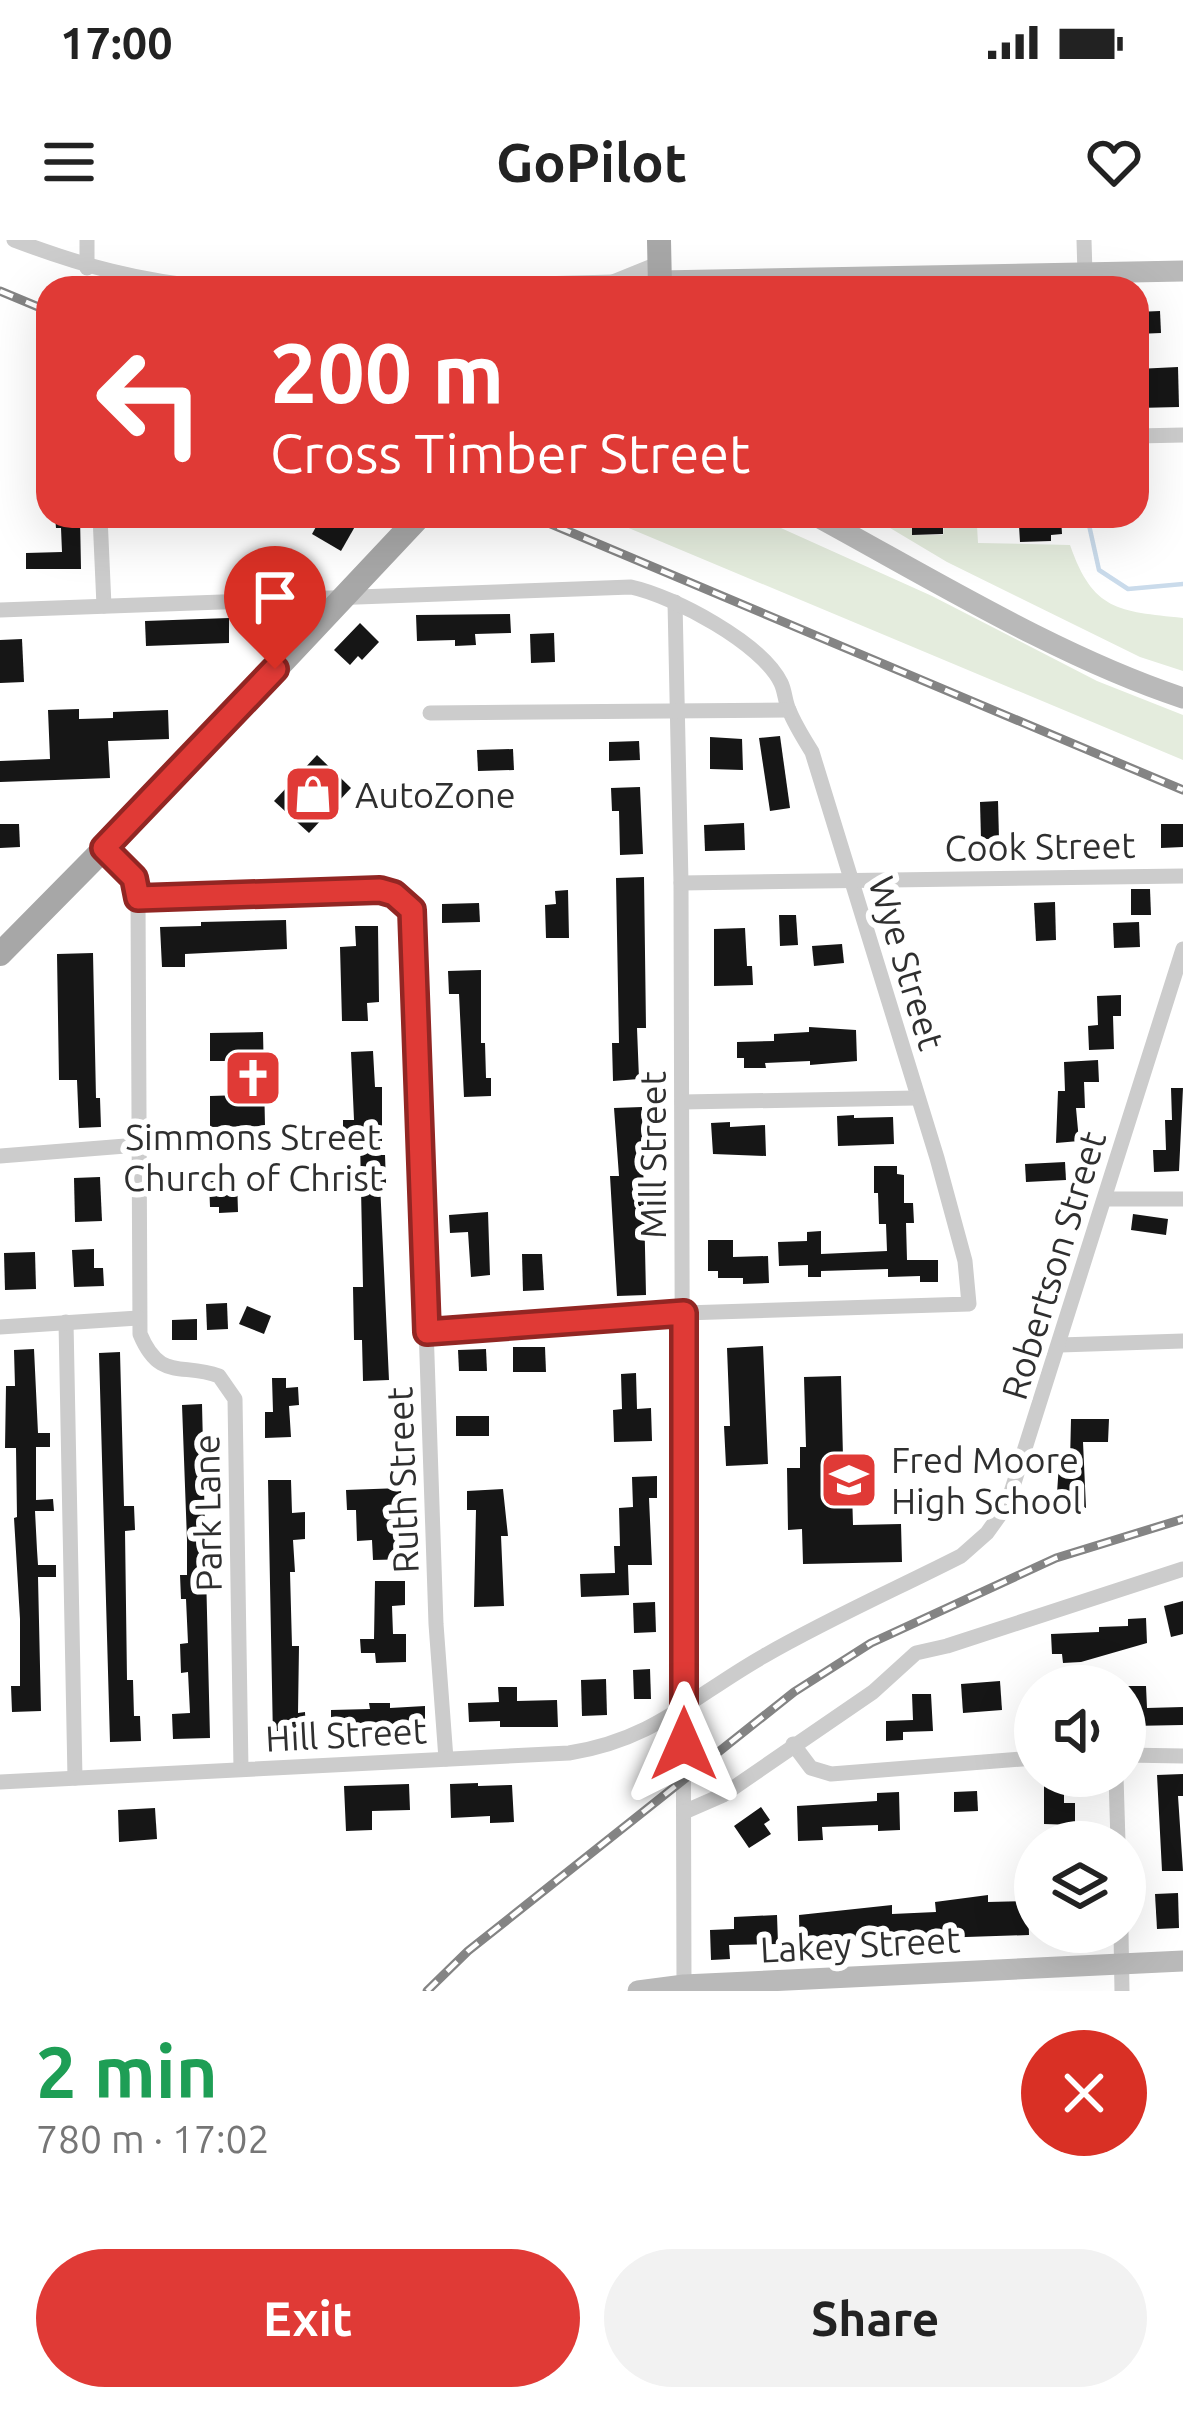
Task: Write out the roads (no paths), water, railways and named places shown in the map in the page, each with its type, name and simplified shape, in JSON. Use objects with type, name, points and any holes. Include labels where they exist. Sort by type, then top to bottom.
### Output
[{"type":"main road","points":[[660,268],[1183,271]]},
{"type":"main road","points":[[0,955],[408,528]]},
{"type":"main road","points":[[839,528],[1065,647],[1183,698]]},
{"type":"main road","name":"Lakey Street","points":[[638,1991],[1183,1961]]},
{"type":"street","points":[[14,240],[87,268],[125,276]]},
{"type":"street","points":[[87,240],[87,268]]},
{"type":"street","points":[[1084,240],[1085,274]]},
{"type":"street","points":[[1149,436],[1183,435]]},
{"type":"street","points":[[101,528],[104,606]]},
{"type":"street","points":[[0,610],[590,585],[631,587],[675,602]]},
{"type":"street","name":"Wye Street","points":[[675,602],[725,632],[781,682],[789,710],[812,752],[965,1261],[970,1304],[684,1313]]},
{"type":"street","name":"Mill Street","points":[[675,602],[673,645],[680,712],[684,1313],[684,1988]]},
{"type":"street","points":[[430,713],[789,710]]},
{"type":"street","points":[[0,1327],[138,1318],[138,898],[134,878],[104,848]]},
{"type":"street","name":"Cook Street","points":[[681,883],[1183,876]]},
{"type":"street","name":"Ruth Street","points":[[138,898],[380,890],[394,894],[412,910],[436,1624],[446,1759]]},
{"type":"street","name":"Robertson Street","points":[[684,1708],[764,1655],[962,1556],[1007,1505],[1183,950]]},
{"type":"street","points":[[682,1102],[916,1098]]},
{"type":"street","points":[[0,1156],[138,1145]]},
{"type":"street","points":[[1106,1199],[1183,1199]]},
{"type":"street","points":[[427,1332],[684,1313]]},
{"type":"street","name":"Park Lane","points":[[138,1318],[140,1334],[156,1360],[169,1369],[219,1376],[235,1399],[241,1769]]},
{"type":"street","points":[[66,1322],[75,1778]]},
{"type":"street","points":[[1060,1345],[1183,1341]]},
{"type":"street","points":[[684,1812],[723,1795],[873,1692],[916,1653],[1183,1569]]},
{"type":"street","name":"Hill Street","points":[[0,1782],[600,1748],[649,1730],[684,1708]]},
{"type":"street","points":[[793,1744],[811,1768],[831,1774],[1014,1760]]},
{"type":"street","points":[[1146,1755],[1183,1756]]},
{"type":"street","points":[[1121,1953],[1122,1991]]},
{"type":"waterway","points":[[1090,528],[1099,570],[1128,589],[1183,584]]},
{"type":"railway","points":[[0,291],[36,306]]},
{"type":"railway","points":[[561,528],[1183,790]]},
{"type":"railway","points":[[427,1991],[468,1951],[794,1692],[871,1643],[1056,1558],[1183,1519]]},
{"type":"place","name":"AutoZone","points":[[313,794]]},
{"type":"place","name":"Simmons Street Church of Christ","points":[[253,1078]]},
{"type":"place","name":"Fred Moore High School","points":[[849,1480]]}]
